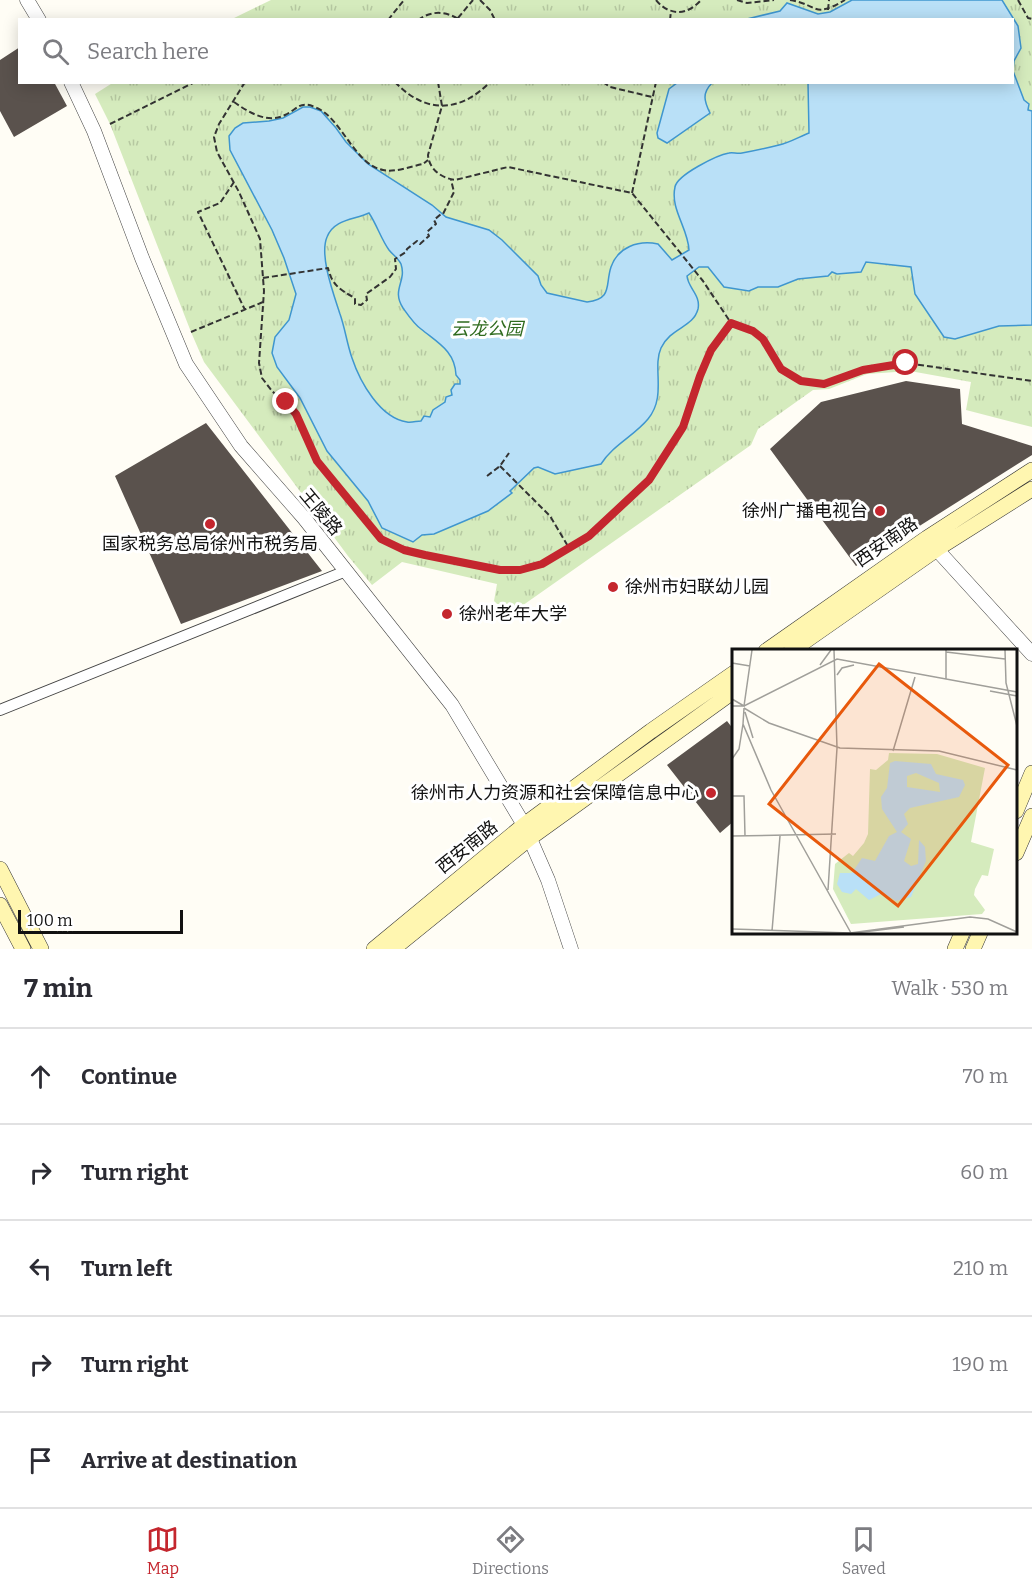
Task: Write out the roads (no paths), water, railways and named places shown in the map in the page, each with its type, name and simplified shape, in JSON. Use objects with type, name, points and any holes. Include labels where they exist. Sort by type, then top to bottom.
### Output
[{"type":"main road","name":"西安南路","points":[[794,649],[1032,470]]},
{"type":"main road","name":"西安南路","points":[[769,649],[932,544],[1032,489]]},
{"type":"main road","name":"西安南路","points":[[374,949],[527,831],[651,731],[732,674]]},
{"type":"main road","name":"西安南路","points":[[393,949],[527,831],[732,692]]},
{"type":"main road","points":[[1017,809],[1032,773]]},
{"type":"main road","points":[[1017,851],[1032,816]]},
{"type":"main road","points":[[0,869],[41,949]]},
{"type":"main road","points":[[0,905],[22,949]]},
{"type":"main road","points":[[955,949],[962,934]]},
{"type":"main road","points":[[973,949],[980,934]]},
{"type":"street","points":[[27,0],[38,18]]},
{"type":"street","name":"王陵路","points":[[72,84],[94,131],[142,258],[186,364],[241,446],[304,518],[452,705],[527,831],[548,880],[571,949]]},
{"type":"street","points":[[932,544],[1032,654]]},
{"type":"street","points":[[0,710],[346,571]]},
{"type":"water","name":"云龙公园","points":[[852,0],[1002,0],[1013,18],[751,18],[780,11],[787,3],[818,14],[830,12]]},
{"type":"water","name":"云龙公园","points":[[1014,20],[1018,26],[1021,48],[1014,61]]},
{"type":"water","name":"云龙公园","points":[[1014,74],[1024,100],[1029,104],[1028,110],[1032,111],[1032,325],[999,326],[955,339],[944,337],[915,294],[911,267],[866,262],[861,272],[837,274],[832,272],[828,276],[798,279],[778,287],[758,287],[749,291],[724,287],[708,267],[699,267],[687,276],[698,300],[698,309],[692,320],[670,336],[661,348],[657,401],[654,410],[648,419],[611,451],[601,464],[555,474],[538,467],[534,468],[510,491],[512,493],[488,511],[434,534],[422,535],[413,542],[382,528],[368,501],[327,451],[300,398],[277,367],[272,353],[275,337],[289,320],[296,294],[272,230],[230,150],[229,136],[235,128],[243,123],[283,118],[303,107],[321,111],[346,142],[368,164],[432,205],[446,217],[489,230],[502,240],[538,276],[547,293],[587,302],[601,298],[606,290],[614,260],[618,254],[630,246],[643,243],[658,244],[672,260],[689,250],[674,195],[677,182],[683,177],[707,161],[723,155],[783,144],[809,133],[808,84],[1014,84]],"holes":[[[369,213],[386,246],[401,264],[402,276],[398,296],[403,308],[416,325],[449,354],[460,380],[460,384],[455,384],[451,390],[452,395],[446,397],[445,402],[433,410],[430,417],[424,416],[421,421],[407,422],[397,419],[388,414],[372,398],[352,358],[328,276],[325,245],[330,231],[339,223]]]},
{"type":"water","points":[[676,84],[711,84],[705,97],[710,113],[667,143],[658,138],[657,133],[669,89]]},
{"type":"place","name":"徐州广播电视台","points":[[880,511]]},
{"type":"place","name":"国家税务总局徐州市税务局","points":[[210,524]]},
{"type":"place","name":"徐州市妇联幼儿园","points":[[613,587]]},
{"type":"place","name":"徐州老年大学","points":[[447,614]]},
{"type":"place","name":"徐州市人力资源和社会保障信息中心","points":[[711,793]]}]
